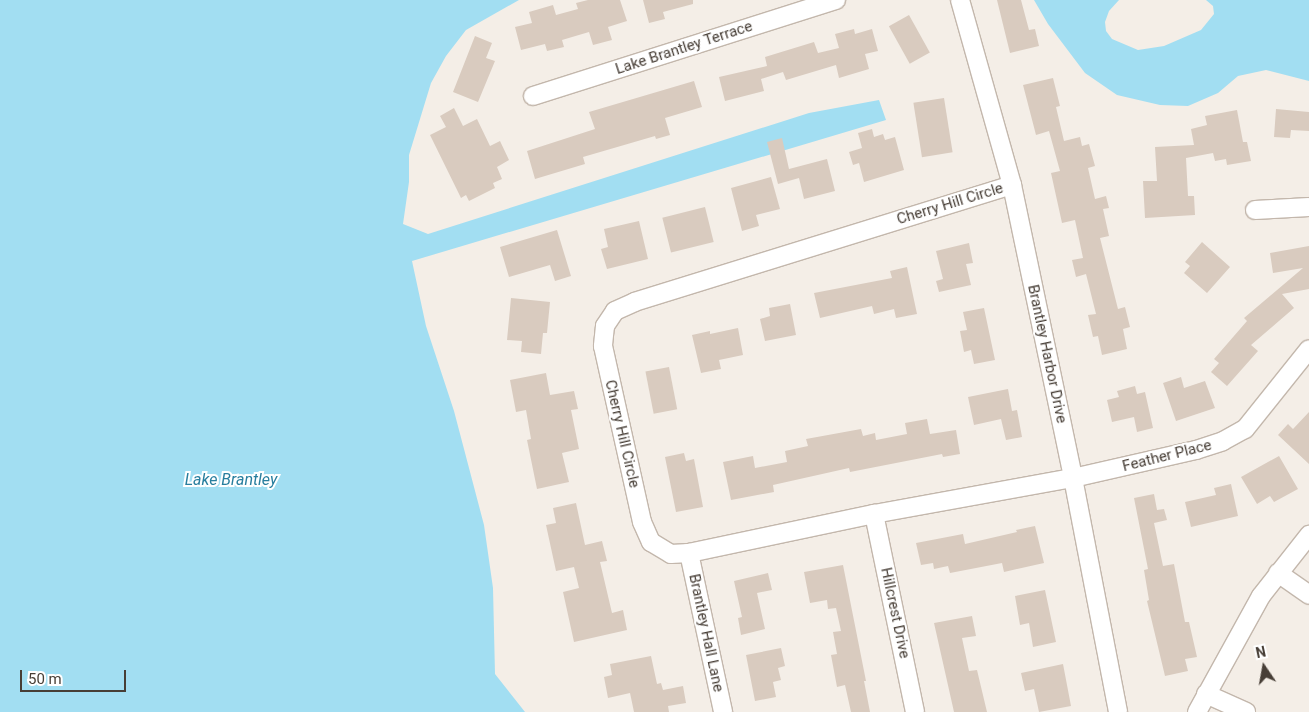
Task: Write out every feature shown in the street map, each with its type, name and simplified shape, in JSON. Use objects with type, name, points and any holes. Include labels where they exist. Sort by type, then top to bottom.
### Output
[{"type":"street","name":"Lake Brantley Terrace","points":[[533,96],[836,0]]},
{"type":"street","name":"Brantley Harbor Drive","points":[[960,0],[1012,185],[1073,478],[1118,712]]},
{"type":"street","name":"Cherry Hill Circle","points":[[1012,185],[644,299],[615,311],[606,326],[602,346],[642,522],[651,542],[671,554],[689,553],[874,514],[1073,478]]},
{"type":"street","points":[[1255,210],[1309,207]]},
{"type":"street","name":"Feather Place","points":[[1073,478],[1196,450],[1223,441],[1244,429],[1309,349]]},
{"type":"street","name":"Hillcrest Drive","points":[[874,514],[916,712]]},
{"type":"street","points":[[1197,712],[1261,596],[1309,535]]},
{"type":"street","name":"Brantley Hall Lane","points":[[689,553],[722,712]]},
{"type":"street","points":[[1278,573],[1309,595]]},
{"type":"street","points":[[1206,694],[1246,712]]},
{"type":"water","name":"Lake Brantley","points":[[0,0],[519,0],[466,30],[446,56],[431,83],[409,155],[409,182],[403,224],[428,234],[809,113],[879,100],[886,120],[412,261],[426,326],[454,411],[484,525],[493,588],[495,674],[525,712],[0,712]]},
{"type":"water","points":[[1034,0],[1119,0],[1109,11],[1105,22],[1106,31],[1112,39],[1138,50],[1164,46],[1201,30],[1214,14],[1213,6],[1206,0],[1309,0],[1309,81],[1266,70],[1238,76],[1218,93],[1188,106],[1160,105],[1117,95],[1085,73],[1048,24]]},
{"type":"building","points":[[588,0],[620,0],[627,21],[608,27],[612,40],[593,45],[589,32],[562,40],[564,47],[547,51],[545,44],[521,50],[515,27],[532,23],[529,12],[553,5],[556,15],[578,9],[576,3]]},
{"type":"building","points":[[643,0],[693,0],[693,4],[663,12],[665,19],[649,23]]},
{"type":"building","points":[[997,0],[1021,0],[1029,30],[1035,29],[1039,46],[1010,53]]},
{"type":"building","points":[[909,15],[930,53],[910,64],[889,26]]},
{"type":"building","points":[[854,29],[855,34],[872,29],[878,51],[865,54],[869,69],[839,78],[836,65],[786,80],[783,72],[761,79],[764,91],[725,101],[719,77],[767,66],[765,57],[814,42],[818,53],[839,48],[835,34]]},
{"type":"building","points":[[475,36],[492,43],[486,58],[495,61],[478,102],[453,92]]},
{"type":"building","points":[[1053,78],[1060,106],[1056,107],[1064,141],[1080,137],[1082,146],[1089,144],[1095,166],[1088,168],[1095,199],[1106,196],[1109,208],[1103,209],[1109,236],[1100,238],[1118,309],[1125,307],[1130,327],[1123,329],[1127,349],[1102,355],[1098,336],[1093,337],[1088,315],[1096,314],[1086,274],[1076,277],[1072,260],[1083,258],[1075,220],[1062,223],[1051,173],[1060,171],[1049,131],[1036,135],[1023,85]]},
{"type":"building","points":[[694,81],[702,107],[665,118],[670,135],[656,139],[655,136],[583,157],[585,164],[535,179],[527,151],[595,129],[589,112]]},
{"type":"building","points":[[944,98],[953,152],[922,157],[913,103]]},
{"type":"building","points":[[454,108],[463,126],[477,119],[490,146],[500,141],[509,160],[497,167],[502,179],[493,183],[495,188],[469,201],[466,195],[461,198],[430,135],[446,127],[440,116]]},
{"type":"building","points":[[1276,109],[1309,112],[1309,131],[1291,130],[1290,138],[1274,137]]},
{"type":"building","points":[[1237,110],[1243,142],[1247,142],[1251,161],[1227,165],[1226,159],[1215,161],[1213,153],[1186,158],[1188,196],[1194,196],[1195,215],[1145,218],[1143,181],[1157,181],[1155,147],[1194,145],[1191,129],[1207,125],[1205,116]]},
{"type":"building","points":[[872,129],[874,137],[883,134],[885,140],[895,137],[904,170],[864,182],[859,163],[853,165],[849,152],[862,148],[858,133]]},
{"type":"building","points":[[782,138],[789,169],[827,159],[835,191],[804,199],[799,178],[778,184],[767,142]]},
{"type":"building","points":[[771,177],[780,209],[756,215],[759,226],[742,231],[731,188]]},
{"type":"building","points":[[705,207],[714,242],[671,253],[662,218]]},
{"type":"building","points":[[639,221],[648,259],[607,269],[601,249],[608,247],[604,229]]},
{"type":"building","points":[[557,230],[571,276],[555,281],[550,265],[509,277],[500,247]]},
{"type":"building","points":[[1202,242],[1230,267],[1207,293],[1184,273],[1190,266],[1185,262]]},
{"type":"building","points":[[969,243],[973,263],[966,264],[971,285],[939,292],[936,281],[943,279],[936,251]]},
{"type":"building","points":[[1309,246],[1309,289],[1282,294],[1294,308],[1251,345],[1258,351],[1227,386],[1211,372],[1219,363],[1214,359],[1247,321],[1244,318],[1303,268],[1273,273],[1270,253]]},
{"type":"building","points":[[907,267],[917,314],[896,318],[894,309],[874,314],[872,306],[820,318],[814,293],[892,278],[890,271]]},
{"type":"building","points":[[511,298],[550,302],[547,333],[543,333],[541,354],[521,352],[522,341],[507,340]]},
{"type":"building","points":[[790,304],[796,335],[765,341],[760,319],[770,316],[769,308]]},
{"type":"building","points":[[984,308],[995,360],[974,364],[971,350],[964,352],[960,331],[967,330],[963,312]]},
{"type":"building","points":[[738,328],[743,355],[719,360],[721,369],[701,373],[692,335],[710,331],[710,334]]},
{"type":"building","points":[[669,367],[677,409],[654,414],[645,372]]},
{"type":"building","points":[[546,373],[550,395],[574,391],[578,409],[571,410],[579,449],[562,453],[569,482],[537,489],[527,440],[531,439],[526,410],[516,412],[510,380]]},
{"type":"building","points":[[1181,377],[1184,388],[1205,381],[1215,408],[1176,421],[1163,383]]},
{"type":"building","points":[[1135,386],[1137,394],[1145,392],[1153,428],[1137,432],[1134,417],[1112,422],[1107,400],[1119,397],[1117,391]]},
{"type":"building","points":[[1008,389],[1012,411],[1017,410],[1022,437],[1006,440],[1001,419],[974,425],[968,397]]},
{"type":"building","points":[[1309,412],[1309,464],[1278,435],[1288,424],[1293,429]]},
{"type":"building","points":[[927,419],[930,434],[956,430],[960,454],[943,457],[942,454],[850,472],[849,468],[773,485],[774,492],[731,500],[723,462],[753,456],[755,468],[787,462],[785,451],[808,446],[806,439],[861,429],[863,436],[875,433],[876,440],[907,434],[905,423]]},
{"type":"building","points":[[684,453],[686,461],[694,459],[703,507],[676,512],[665,457]]},
{"type":"building","points":[[1279,456],[1298,489],[1274,502],[1270,496],[1257,504],[1241,477]]},
{"type":"building","points":[[1231,484],[1238,516],[1191,527],[1185,502],[1216,495],[1214,488]]},
{"type":"building","points":[[1154,494],[1157,510],[1164,509],[1167,520],[1154,523],[1163,566],[1174,564],[1185,622],[1189,622],[1197,657],[1185,659],[1188,671],[1165,676],[1147,601],[1149,600],[1144,570],[1148,569],[1134,498]]},
{"type":"building","points":[[576,503],[585,545],[602,541],[607,561],[600,562],[612,613],[623,610],[627,630],[574,642],[563,592],[579,588],[574,567],[556,571],[546,525],[556,523],[553,508]]},
{"type":"building","points":[[1035,526],[1044,563],[1004,572],[1002,563],[950,573],[948,566],[934,569],[933,563],[921,565],[916,543],[963,534],[965,544]]},
{"type":"building","points":[[843,565],[866,681],[864,681],[870,712],[851,712],[845,685],[837,687],[831,655],[837,654],[833,632],[841,631],[836,608],[828,609],[827,600],[810,603],[804,572]]},
{"type":"building","points":[[768,573],[772,590],[757,593],[765,629],[741,635],[738,618],[742,617],[734,581]]},
{"type":"building","points":[[1045,590],[1056,642],[1033,647],[1029,623],[1020,625],[1015,596]]},
{"type":"building","points":[[972,616],[976,636],[962,638],[969,671],[977,670],[987,712],[954,712],[934,623]]},
{"type":"building","points":[[781,648],[785,666],[778,668],[781,680],[773,682],[776,697],[755,701],[746,655]]},
{"type":"building","points":[[651,656],[657,684],[661,683],[663,690],[683,686],[686,703],[668,706],[669,712],[634,712],[630,693],[608,698],[604,677],[612,675],[610,664]]},
{"type":"building","points":[[1063,664],[1071,706],[1039,712],[1034,689],[1025,691],[1021,673]]}]
